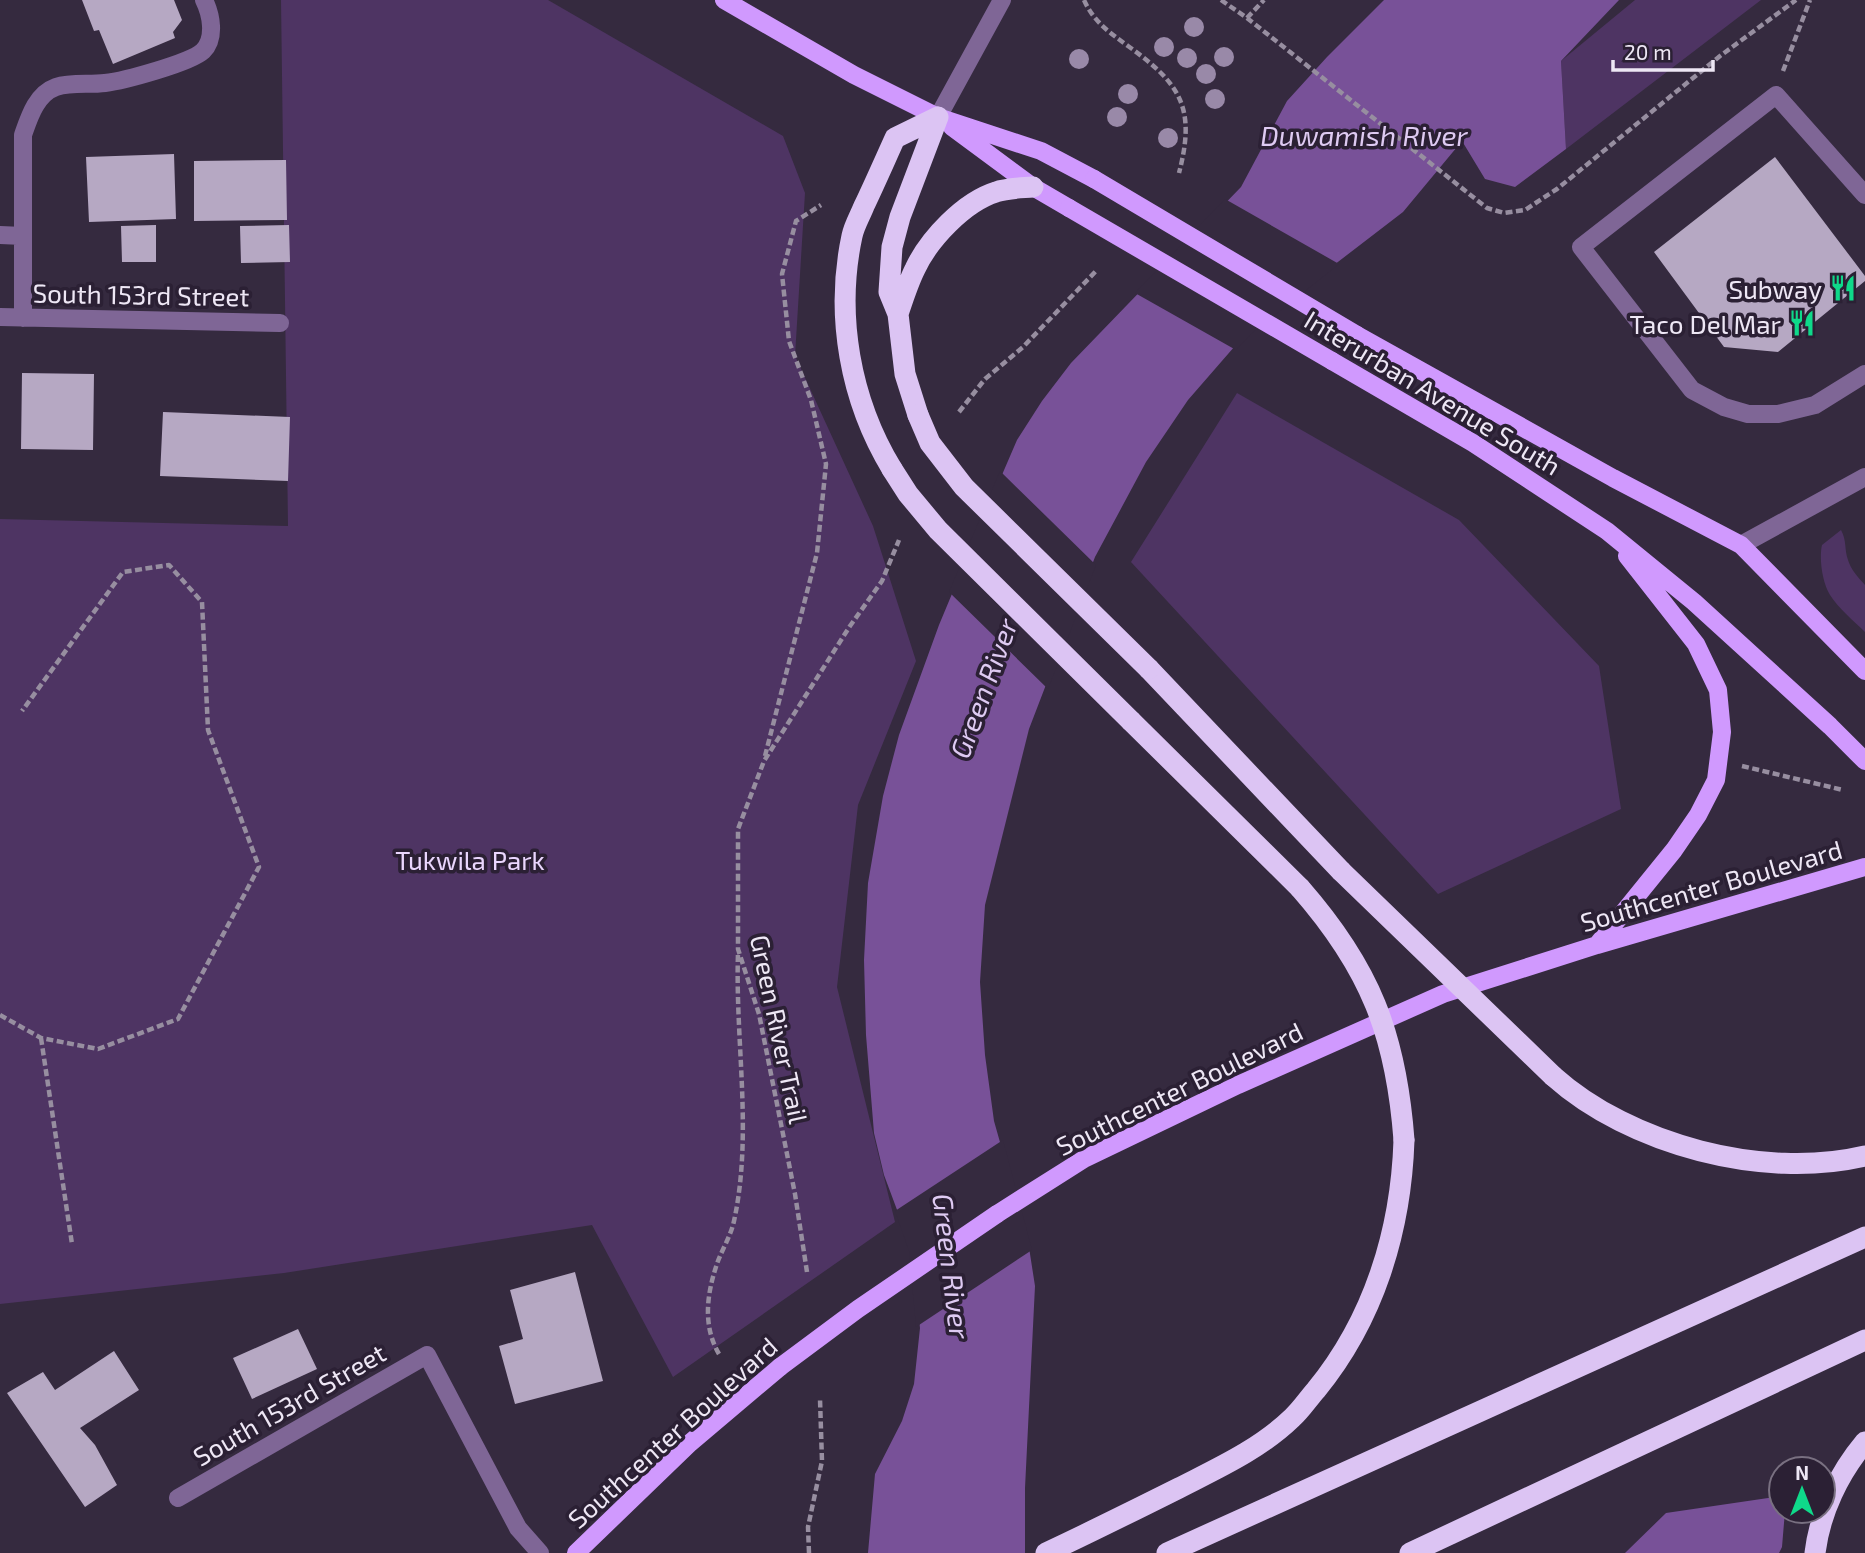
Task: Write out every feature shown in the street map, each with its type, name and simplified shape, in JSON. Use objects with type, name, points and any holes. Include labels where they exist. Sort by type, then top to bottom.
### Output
[{"type":"highway","points":[[938,117],[900,217],[892,247],[889,292],[898,314],[905,374],[918,415],[930,443],[964,487],[1149,669],[1341,870],[1569,1091],[1602,1113],[1648,1135],[1684,1147],[1733,1157],[1781,1162],[1826,1161],[1865,1156]]},
{"type":"highway","points":[[938,117],[895,138],[852,233],[845,299],[848,339],[853,372],[874,439],[908,494],[938,530],[1300,888],[1322,913],[1348,950],[1376,1003],[1395,1063],[1404,1140],[1399,1205],[1380,1276],[1355,1331],[1327,1377],[1292,1418],[1239,1458],[1046,1553]]},
{"type":"highway","points":[[898,314],[914,270],[926,249],[946,226],[964,210],[996,191],[1034,187]]},
{"type":"highway","points":[[1167,1553],[1865,1237]]},
{"type":"highway","points":[[1410,1553],[1865,1340]]},
{"type":"highway","points":[[1815,1553],[1827,1504],[1850,1460],[1865,1442]]},
{"type":"main road","name":"Interurban Avenue South","points":[[724,0],[854,75],[938,117],[1041,151],[1094,179],[1357,335],[1613,478],[1741,545],[1865,671]]},
{"type":"main road","name":"Interurban Avenue South","points":[[938,117],[1034,187],[1473,443],[1607,531],[1694,602],[1865,761]]},
{"type":"main road","points":[[1597,945],[1698,816],[1716,780],[1722,732],[1718,690],[1696,644],[1607,531]]},
{"type":"main road","name":"Southcenter Boulevard","points":[[576,1553],[690,1443],[780,1367],[931,1258],[1084,1158],[1238,1085],[1443,994],[1597,945],[1865,867]]},
{"type":"street","points":[[23,318],[23,135],[33,108],[45,94],[56,88],[121,80],[191,58],[204,50],[211,33],[210,13],[204,0]]},
{"type":"street","points":[[938,117],[1002,0]]},
{"type":"street","points":[[1865,195],[1776,95],[1581,247],[1692,390],[1724,407],[1748,414],[1779,414],[1815,405],[1865,374]]},
{"type":"street","points":[[0,235],[23,236]]},
{"type":"street","name":"South 153rd Street","points":[[0,317],[280,323]]},
{"type":"street","points":[[1741,545],[1865,477]]},
{"type":"street","name":"South 153rd Street","points":[[178,1498],[427,1354],[518,1528],[540,1553]]},
{"type":"path","points":[[1084,0],[1090,14],[1100,25],[1151,63],[1166,76],[1175,89],[1186,125],[1187,144],[1180,173]]},
{"type":"path","points":[[1221,0],[1487,208],[1504,213],[1525,210],[1557,189],[1720,55],[1796,0]]},
{"type":"path","points":[[1247,18],[1264,0]]},
{"type":"path","points":[[1781,75],[1810,0]]},
{"type":"path","points":[[764,761],[817,553],[826,464],[811,400],[789,341],[782,274],[796,221],[821,205]]},
{"type":"path","points":[[959,412],[985,379],[1023,347],[1096,271]]},
{"type":"path","name":"Green River Trail","points":[[807,1272],[795,1194],[759,1014],[738,949],[738,829],[764,761],[882,581],[899,540]]},
{"type":"path","points":[[0,1015],[41,1038],[98,1049],[178,1019],[259,867],[208,730],[202,602],[169,565],[123,572],[22,711]]},
{"type":"path","points":[[1737,765],[1843,790]]},
{"type":"path","points":[[719,1354],[710,1340],[708,1298],[718,1263],[734,1224],[744,1160],[737,998],[738,949]]},
{"type":"path","points":[[41,1038],[72,1244]]},
{"type":"path","points":[[809,1553],[808,1527],[822,1461],[820,1399]]},
{"type":"green space","name":"Tukwila Park","points":[[281,0],[548,0],[783,136],[805,193],[795,356],[873,526],[916,661],[858,805],[837,987],[895,1222],[673,1377],[592,1225],[284,1273],[0,1304],[0,519],[288,526]]},
{"type":"green space","points":[[1635,0],[1761,0],[1566,149],[1561,61]]},
{"type":"green space","points":[[1237,393],[1459,520],[1599,666],[1621,809],[1438,894],[1131,562]]},
{"type":"green space","points":[[1841,530],[1849,564],[1865,585],[1865,632],[1833,600],[1823,577],[1822,545]]},
{"type":"water","points":[[1384,0],[1619,0],[1561,61],[1566,149],[1515,187],[1485,179],[1462,141],[1403,212],[1248,331],[1188,400],[1146,462],[1095,557],[1029,729],[985,905],[980,982],[985,1055],[994,1121],[1028,1241],[1035,1286],[1025,1488],[1025,1553],[868,1553],[875,1474],[902,1421],[914,1384],[920,1328],[912,1250],[884,1175],[874,1133],[866,1035],[864,960],[868,883],[883,796],[899,735],[939,625],[989,505],[1017,440],[1042,401],[1071,363],[1241,187],[1287,101]]},
{"type":"water","points":[[1767,1498],[1767,1525],[1784,1525],[1782,1547],[1779,1553],[1625,1553],[1666,1513]]},
{"type":"pier","points":[[1225,199],[1339,264],[1251,334],[1236,350],[1135,293]]},
{"type":"pier","points":[[1000,471],[1096,565],[1048,689],[949,592]]},
{"type":"pier","points":[[1003,1140],[1032,1250],[916,1327],[909,1251],[895,1211]]},
{"type":"building","points":[[82,0],[174,0],[182,20],[173,32],[175,38],[113,64],[99,30],[94,31]]},
{"type":"building","points":[[174,154],[176,219],[89,222],[86,157]]},
{"type":"building","points":[[1775,157],[1865,276],[1865,281],[1778,352],[1724,347],[1654,252]]},
{"type":"building","points":[[286,160],[287,220],[194,221],[194,161]]},
{"type":"building","points":[[156,225],[156,262],[122,262],[121,226]]},
{"type":"building","points":[[289,225],[290,262],[241,263],[240,226]]},
{"type":"building","points":[[22,373],[94,374],[93,450],[21,449]]},
{"type":"building","points":[[163,412],[290,417],[288,481],[160,476]]},
{"type":"building","points":[[575,1272],[603,1381],[515,1404],[499,1346],[523,1339],[510,1290]]},
{"type":"building","points":[[298,1329],[317,1369],[252,1399],[233,1358]]},
{"type":"building","points":[[114,1351],[139,1390],[80,1428],[95,1445],[117,1485],[85,1507],[7,1393],[43,1372],[55,1390]]},
{"type":"place","name":"Subway","points":[[1843,288]]},
{"type":"place","name":"Taco Del Mar","points":[[1802,323]]},
{"type":"water label","name":"Duwamish River","points":[[1364,135]]},
{"type":"water label","name":"Green River","points":[[983,688]]},
{"type":"water label","name":"Green River","points":[[952,1266]]}]
